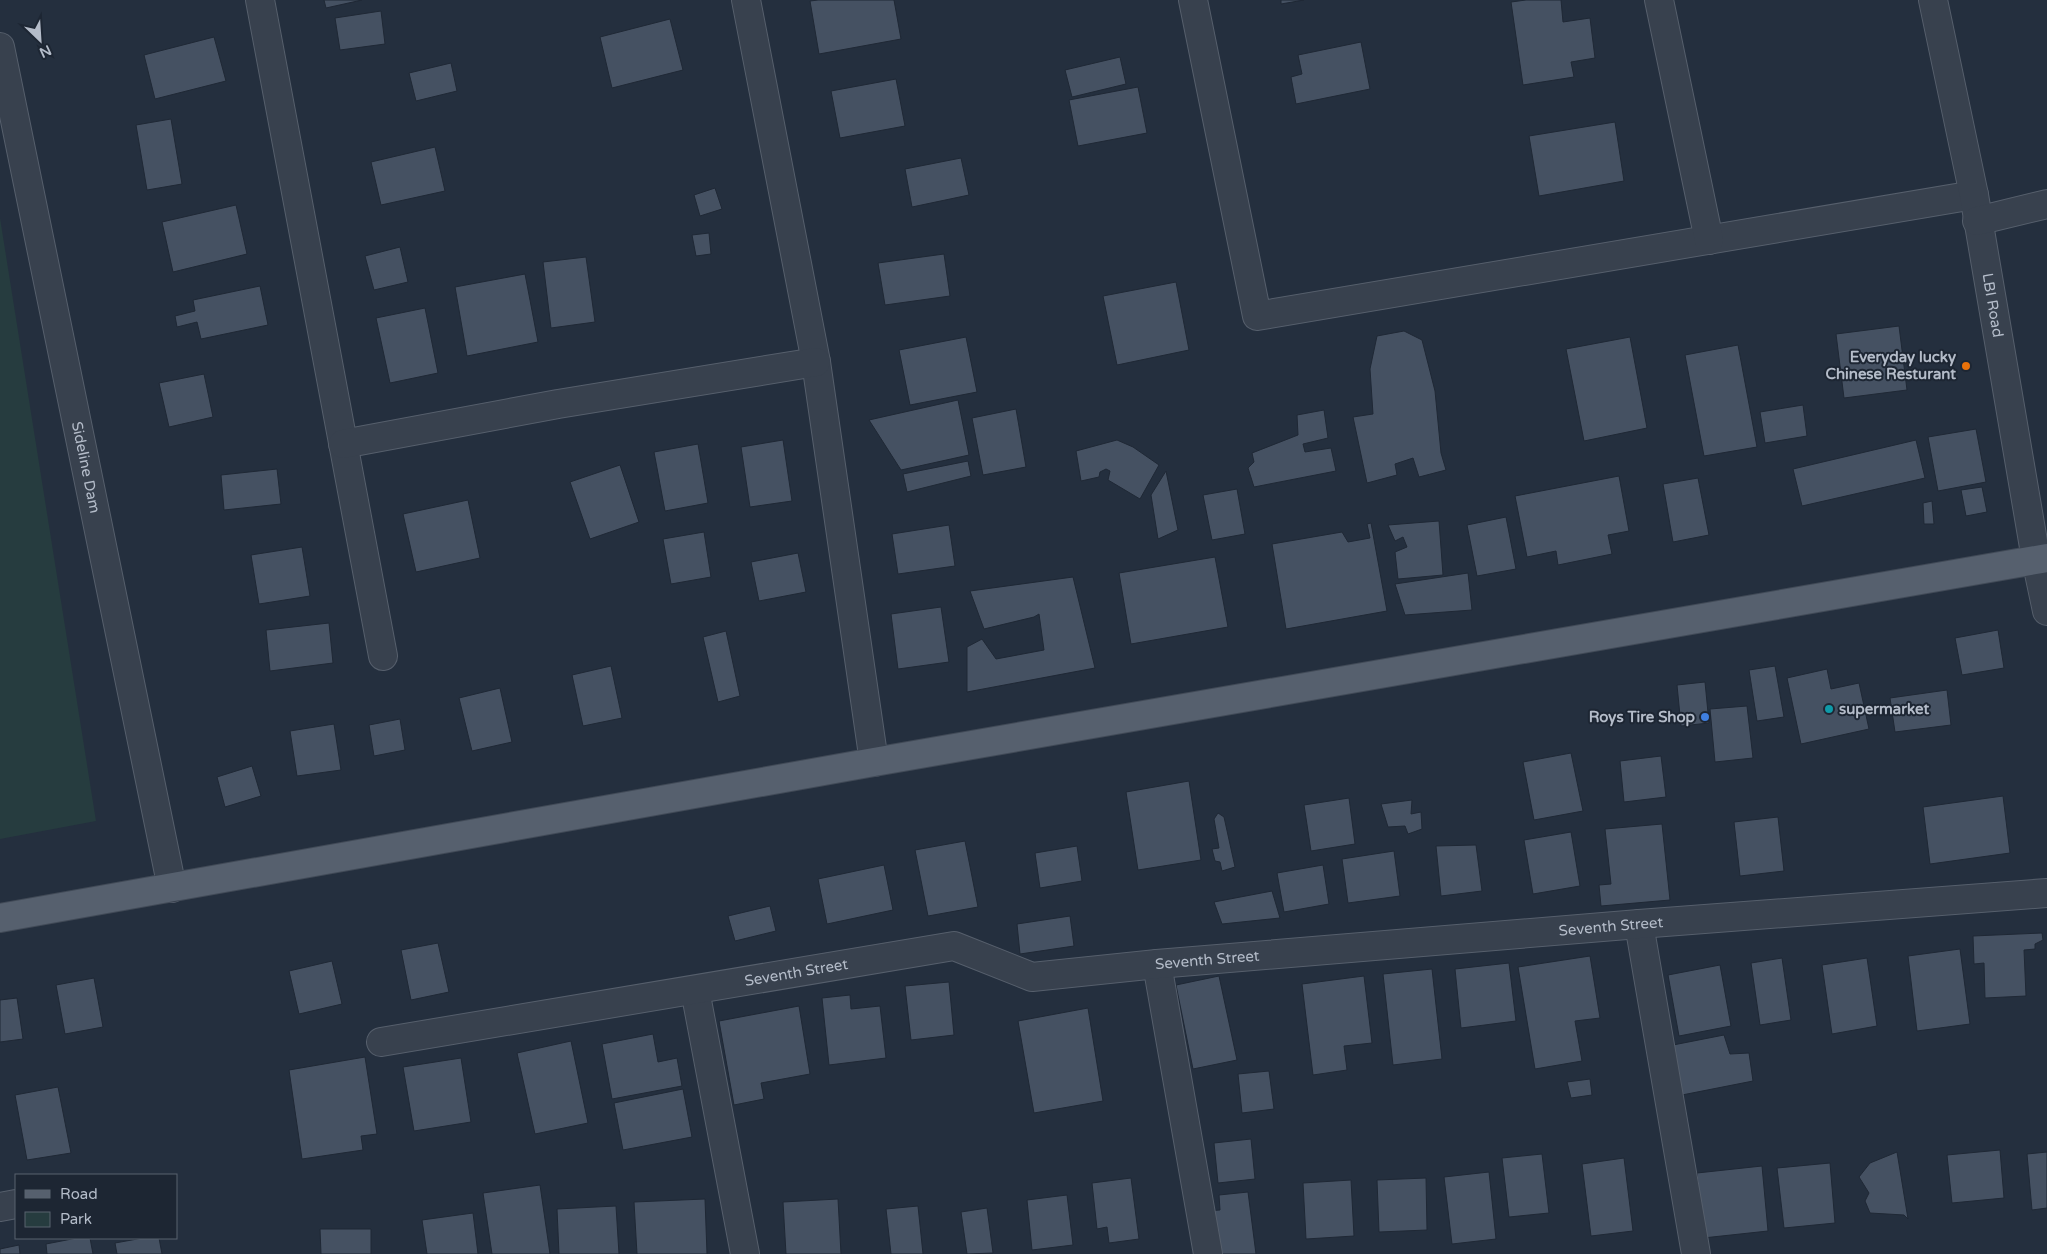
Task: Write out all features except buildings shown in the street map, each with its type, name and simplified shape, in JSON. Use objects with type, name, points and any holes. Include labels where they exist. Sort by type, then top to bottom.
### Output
[{"type":"main road","points":[[0,918],[874,762],[2042,559]]},
{"type":"street","points":[[260,0],[384,656]]},
{"type":"street","points":[[746,0],[816,362],[874,762]]},
{"type":"street","points":[[1193,0],[1257,316],[1709,240],[1976,208],[2047,204]]},
{"type":"street","points":[[1660,0],[1709,240]]},
{"type":"street","name":"LBI Road","points":[[1933,0],[1976,208],[2042,559],[2047,611]]},
{"type":"street","name":"Sideline Dam","points":[[0,47],[168,889]]},
{"type":"street","points":[[344,444],[558,404],[816,362]]},
{"type":"street","name":"Seventh Street","points":[[380,1042],[954,946],[1032,976],[1639,924],[2047,893]]},
{"type":"street","points":[[1639,924],[1696,1254]]},
{"type":"street","points":[[1157,964],[1208,1254]]},
{"type":"street","points":[[695,990],[745,1254]]},
{"type":"street","points":[[0,1207],[15,1204]]},
{"type":"green space","points":[[0,218],[96,821],[0,839]]},
{"type":"place","name":"Everyday lucky Chinese Resturant","points":[[1966,366]]},
{"type":"place","name":"supermarket","points":[[1829,709]]},
{"type":"place","name":"Roys Tire Shop","points":[[1705,717]]}]
